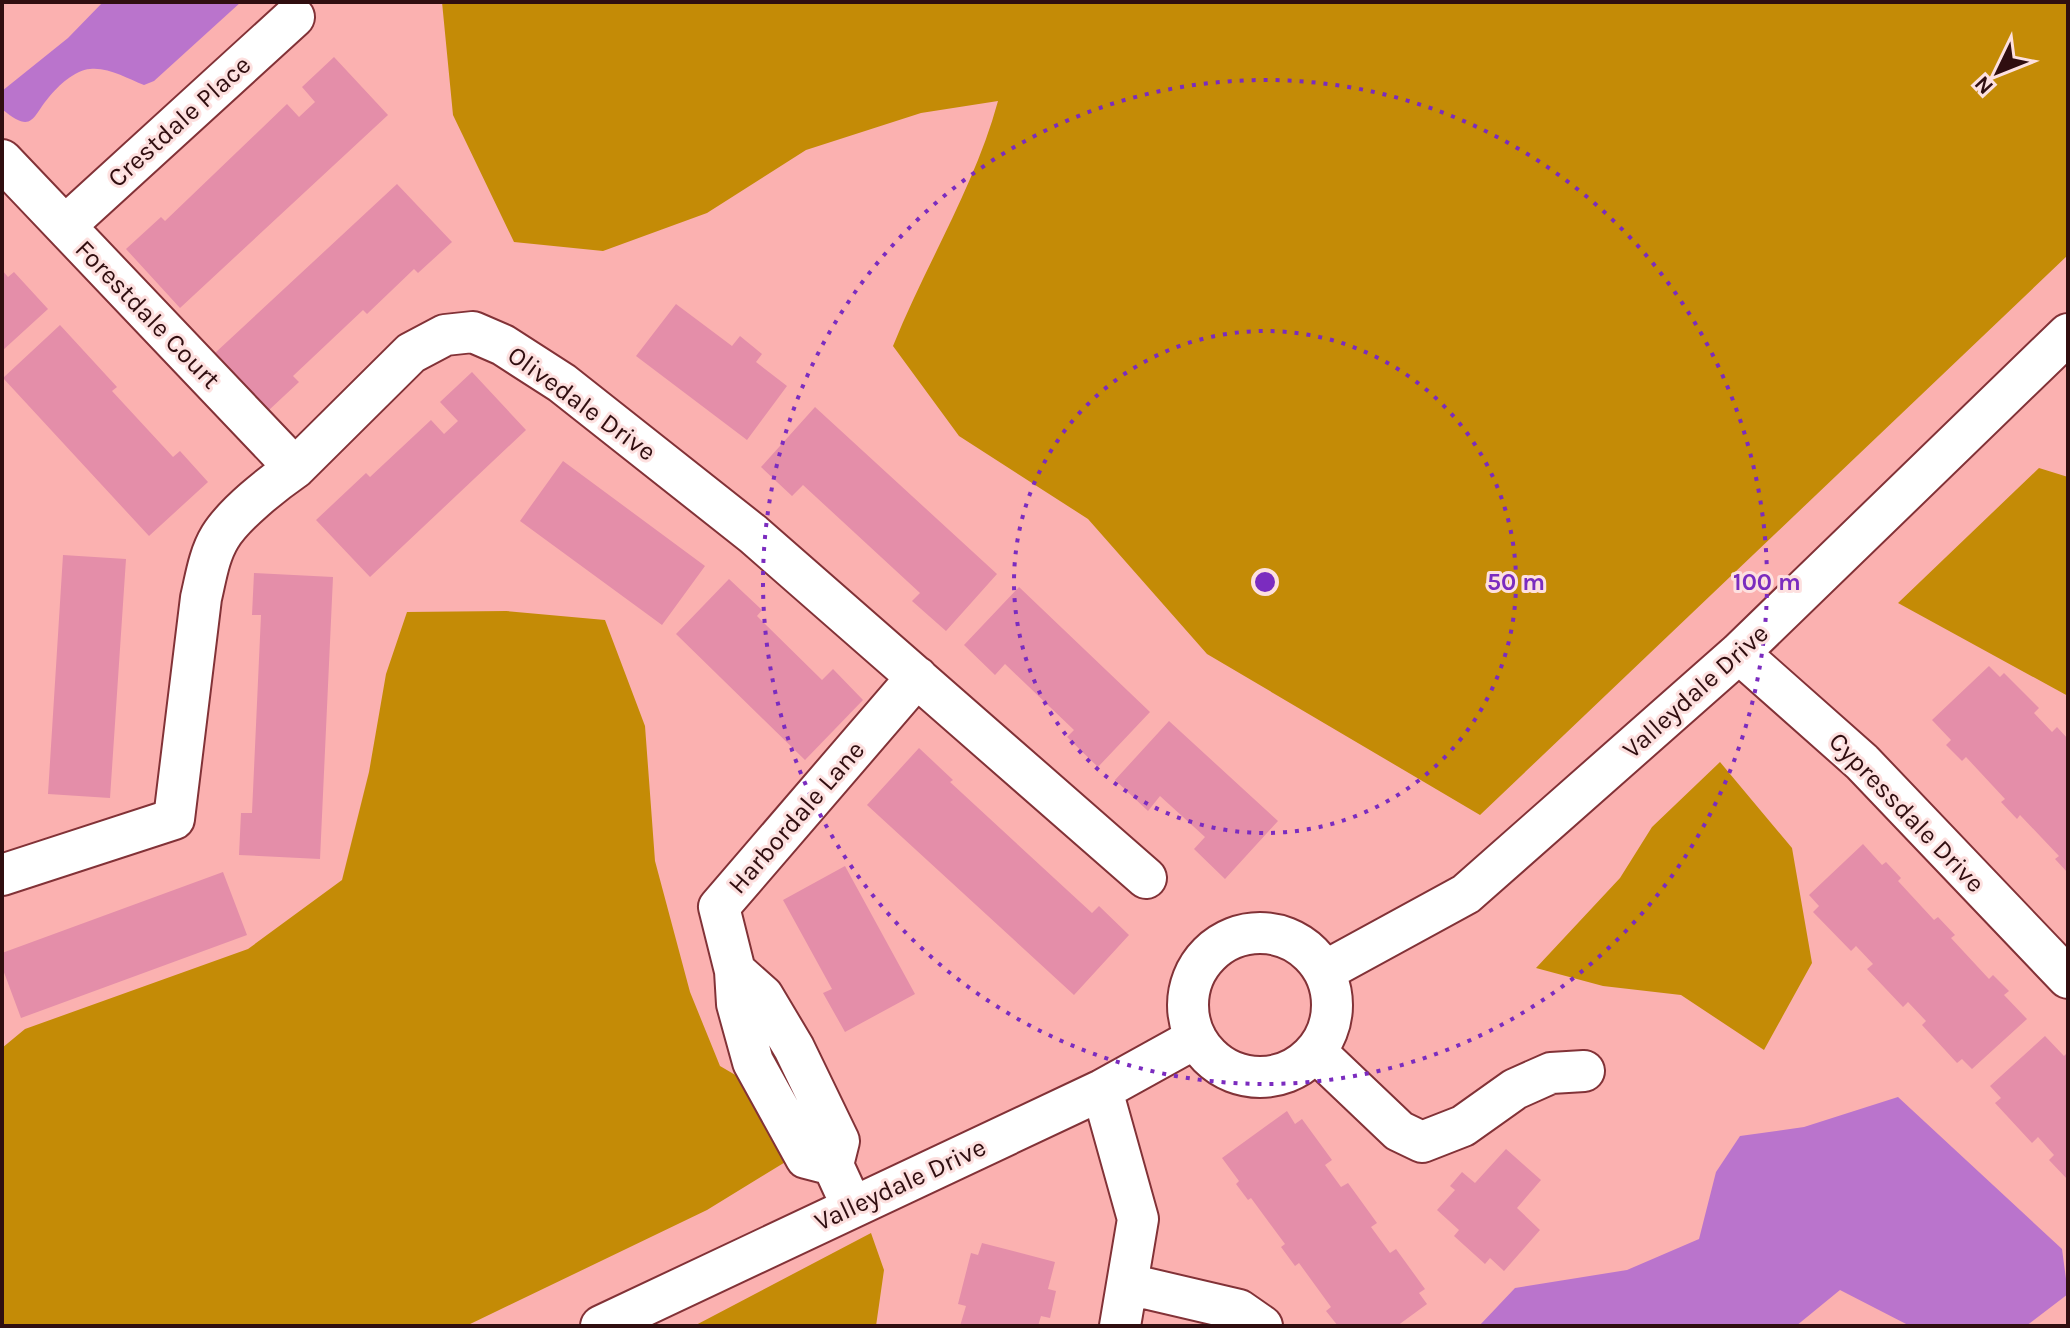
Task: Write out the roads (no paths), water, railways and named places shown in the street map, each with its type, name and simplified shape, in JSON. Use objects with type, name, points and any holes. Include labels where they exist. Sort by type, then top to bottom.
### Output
[{"type":"street","name":"Crestdale Place","points":[[65,226],[294,17]]},
{"type":"street","name":"Forestdale Court","points":[[2,160],[295,468]]},
{"type":"street","name":"Olivedale Drive","points":[[2,875],[174,819],[201,598],[208,566],[221,536],[411,353],[445,335],[473,332],[503,345],[562,383],[753,534],[1146,878]]},
{"type":"street","name":"Valleydale Drive","points":[[1325,971],[1466,894],[1739,653],[2068,334]]},
{"type":"street","name":"Cypressdale Drive","points":[[1739,653],[1843,744],[2068,978]]},
{"type":"street","name":"Harbordale Lane","points":[[833,1165],[806,1158],[753,1062],[737,1004],[735,971],[719,907],[917,677]]},
{"type":"street","points":[[1254,932],[1282,935],[1307,949],[1325,971],[1333,999],[1330,1027],[1316,1052],[1294,1069],[1267,1077],[1239,1074],[1214,1060],[1196,1038],[1188,1011],[1191,982],[1205,958],[1227,940],[1254,932]]},
{"type":"street","points":[[735,971],[763,996],[812,1084],[839,1141],[833,1165],[852,1206]]},
{"type":"street","name":"Valleydale Drive","points":[[601,1326],[1102,1090],[1196,1038]]},
{"type":"street","points":[[1316,1052],[1399,1131],[1422,1142],[1463,1126],[1515,1089],[1539,1078],[1551,1073],[1584,1071]]},
{"type":"street","points":[[775,1102],[812,1084]]},
{"type":"street","points":[[1102,1090],[1138,1219],[1120,1326]]},
{"type":"street","points":[[1128,1284],[1239,1310],[1262,1326]]}]
